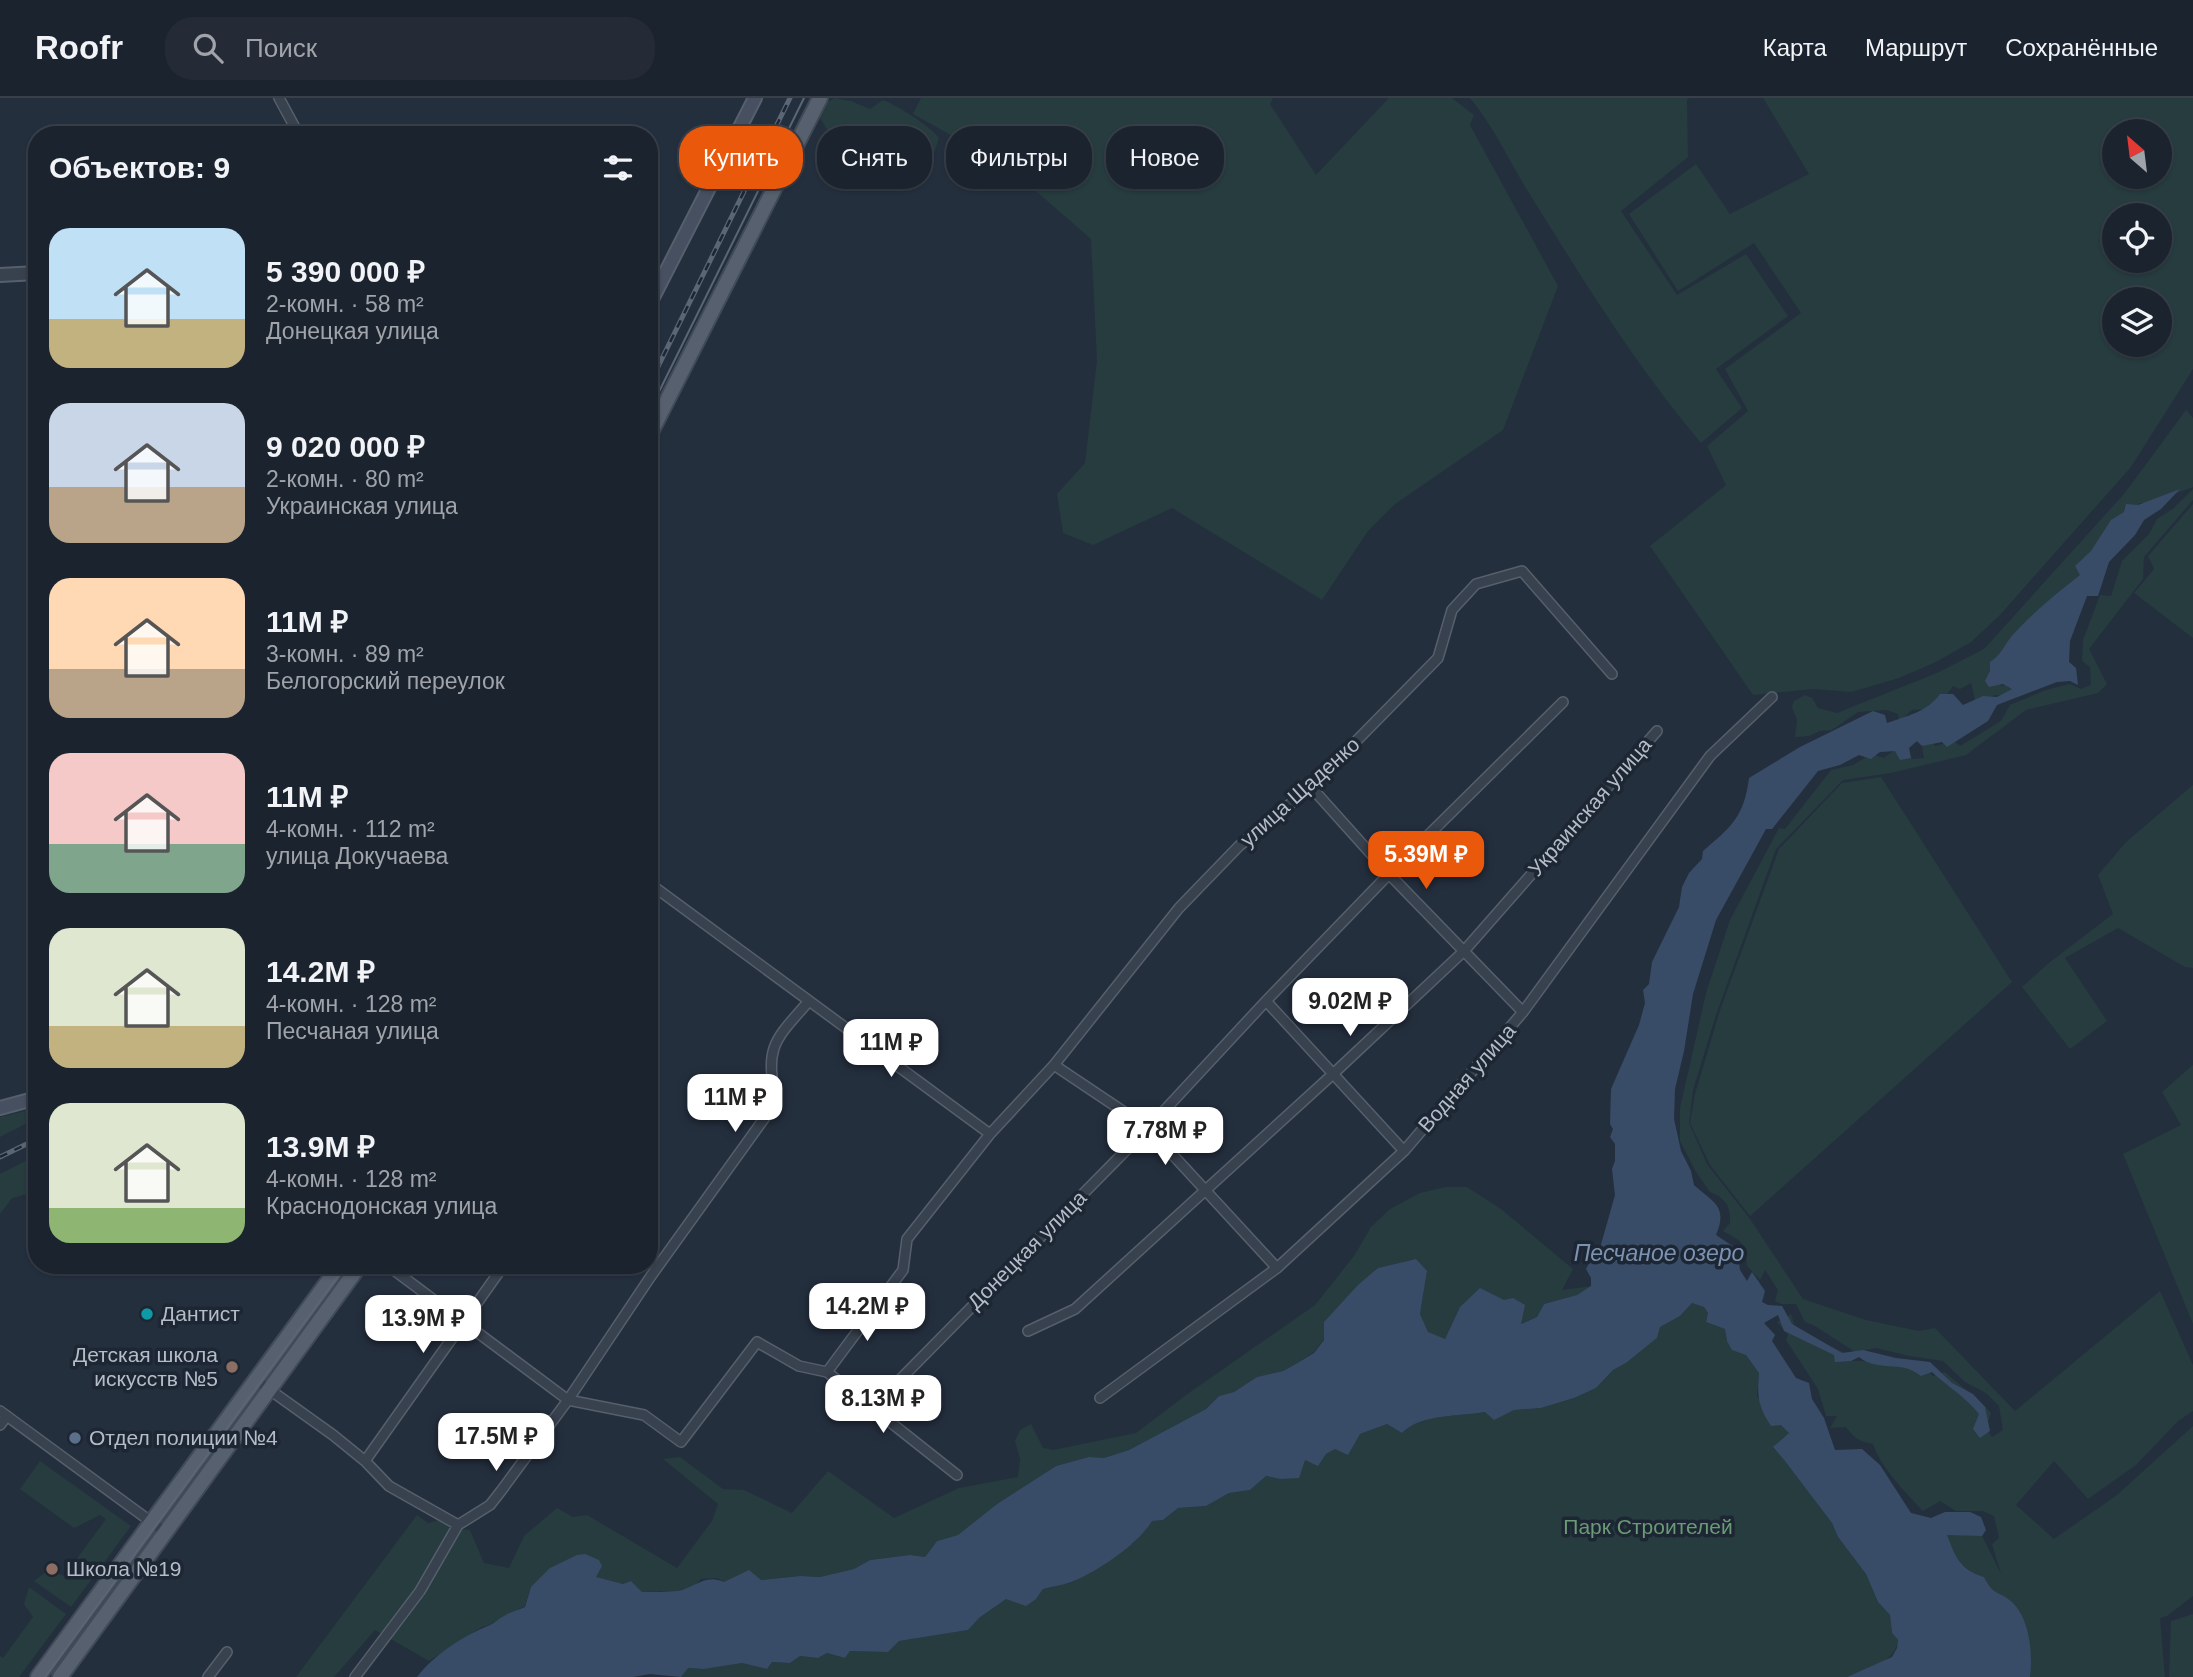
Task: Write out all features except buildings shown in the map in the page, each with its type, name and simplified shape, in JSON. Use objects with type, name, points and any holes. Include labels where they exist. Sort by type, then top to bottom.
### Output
[{"type":"main road","points":[[658,287],[755,98]]},
{"type":"main road","points":[[658,418],[820,98]]},
{"type":"main road","points":[[0,1108],[28,1100]]},
{"type":"main road","points":[[38,1677],[333,1274]]},
{"type":"main road","points":[[60,1677],[352,1274]]},
{"type":"street","points":[[279,98],[294,126]]},
{"type":"street","points":[[0,275],[28,273]]},
{"type":"street","name":"улица Щаденко","points":[[827,1372],[903,1270],[907,1239],[990,1133],[1054,1065],[1179,908],[1239,846],[1311,787],[1438,658],[1452,610],[1476,584],[1521,571],[1612,674]]},
{"type":"street","name":"Водная улица","points":[[1100,1398],[1277,1268],[1404,1151],[1523,1012],[1710,756],[1772,697]]},
{"type":"street","name":"Донецкая улица","points":[[873,1407],[1148,1128],[1389,874],[1563,702]]},
{"type":"street","name":"Украинская улица","points":[[1028,1331],[1075,1309],[1464,951],[1657,731]]},
{"type":"street","points":[[1311,787],[1389,874],[1523,1012]]},
{"type":"street","points":[[658,890],[990,1133]]},
{"type":"street","points":[[658,1266],[776,1102],[771,1078],[772,1050],[791,1021],[809,1001]]},
{"type":"street","points":[[1266,1001],[1404,1151]]},
{"type":"street","points":[[1054,1065],[1148,1128],[1277,1268]]},
{"type":"street","points":[[399,1274],[568,1400],[643,1415],[681,1442],[757,1342],[799,1366],[827,1372],[957,1475]]},
{"type":"street","points":[[365,1461],[498,1274]]},
{"type":"street","points":[[355,1677],[420,1591],[458,1525],[490,1505],[568,1400],[652,1274]]},
{"type":"street","points":[[279,1349],[291,1359]]},
{"type":"street","points":[[256,1380],[333,1435],[365,1461],[389,1486],[458,1525]]},
{"type":"street","points":[[0,1425],[3,1414],[165,1532]]},
{"type":"street","points":[[173,1494],[186,1503]]},
{"type":"street","points":[[128,1555],[141,1565]]},
{"type":"street","points":[[208,1677],[227,1652]]},
{"type":"green space","points":[[834,98],[870,109],[883,100],[926,126],[825,126],[820,118],[827,103]]},
{"type":"green space","points":[[921,98],[1273,98],[1270,104],[1316,175],[1389,98],[1452,98],[1474,115],[1470,125],[1558,286],[1503,430],[1395,504],[1368,531],[1322,600],[1172,508],[1093,545],[1063,533],[1057,494],[1085,463],[1097,360],[1091,239],[1033,189],[1092,189],[1092,126],[946,126],[946,132],[913,114]]},
{"type":"green space","points":[[1470,98],[1689,98],[1688,157],[1621,211],[1677,295],[1746,254],[1788,316],[1716,369],[1742,408],[1701,443],[1612,324]]},
{"type":"green space","points":[[1763,98],[2193,98],[2193,369],[2131,467],[1999,616],[1971,642],[1936,662],[1899,678],[1851,692],[1813,689],[1753,695],[1650,546],[1726,485],[1707,446],[1748,411],[1725,369],[1801,313],[1754,243],[1678,291],[1629,214],[1696,164],[1730,214],[1809,174]]},
{"type":"green space","points":[[932,131],[939,138],[932,156]]},
{"type":"green space","points":[[2186,410],[2193,418],[2193,487],[2151,503],[2139,503],[2137,511],[2092,573],[1997,680],[2001,686],[2015,683],[2009,696],[1995,695],[1976,704],[1971,683],[1960,689],[1953,686],[1942,701],[1928,709],[1912,710],[1899,722],[1898,714],[1886,710],[1858,712],[1832,730],[1795,737],[1797,720],[1792,707],[1794,701],[1805,695],[1812,698],[1818,708],[1837,713],[1937,673],[1984,649],[2124,494]]},
{"type":"green space","points":[[2193,489],[2193,500],[2144,557],[2143,579],[2089,649],[2107,684],[2098,693],[2026,710],[1966,755],[1891,773],[1843,780],[1776,849],[1716,1015],[1693,1090],[1689,1123],[1707,1164],[1750,1219],[1803,1299],[1866,1320],[1919,1331],[1935,1328],[2015,1411],[2160,1291],[2193,1365],[2193,1411],[2178,1421],[2136,1465],[2088,1499],[2054,1461],[2016,1505],[2054,1539],[2117,1495],[2193,1426],[2193,1596],[2167,1616],[2160,1618],[2165,1677],[2030,1677],[2031,1654],[2012,1603],[1990,1591],[1984,1577],[1964,1566],[1946,1534],[1982,1536],[2001,1574],[1992,1544],[1999,1538],[1994,1516],[1982,1511],[1956,1511],[1940,1501],[1923,1511],[1888,1471],[1873,1444],[1858,1439],[1846,1427],[1830,1428],[1837,1416],[1826,1416],[1818,1389],[1786,1340],[1788,1334],[1777,1322],[1791,1314],[1796,1330],[1847,1354],[1848,1361],[1924,1368],[1933,1376],[1945,1372],[1991,1413],[1986,1428],[1992,1437],[2003,1430],[1999,1406],[1986,1393],[1965,1382],[1943,1361],[1876,1348],[1855,1352],[1805,1322],[1796,1304],[1781,1304],[1775,1301],[1778,1290],[1765,1270],[1760,1280],[1747,1266],[1746,1252],[1742,1244],[1723,1231],[1730,1223],[1727,1204],[1710,1192],[1680,1141],[1680,1108],[1706,993],[1730,920],[1779,828],[1785,829],[1831,770],[1853,765],[1871,754],[1884,758],[1893,751],[1908,750],[1912,759],[1924,758],[1922,747],[1930,740],[1935,746],[1954,741],[1960,746],[2001,721],[2010,705],[2046,690],[2070,684],[2081,689],[2091,685],[2090,667],[2082,661],[2083,640],[2100,595],[2111,596],[2122,561],[2149,534],[2157,519],[2174,508]]},
{"type":"green space","points":[[2193,504],[2193,638],[2134,593],[2154,569],[2148,556]]},
{"type":"green space","points":[[1881,777],[2012,982],[1750,1216],[1710,1165],[1690,1123],[1695,1094],[1720,1010],[1779,849],[1842,783]]},
{"type":"green space","points":[[2193,785],[2193,968],[2185,967],[2118,928],[2065,958],[2107,1021],[2070,1049],[2022,987],[2113,914],[2098,875],[2126,842]]},
{"type":"green space","points":[[2193,1065],[2193,1324],[2123,1154],[2181,1125],[2162,1092]]},
{"type":"green space","points":[[28,1110],[28,1123],[0,1137],[0,1117]]},
{"type":"green space","points":[[28,1160],[28,1193],[12,1198],[0,1214],[0,1174]]},
{"type":"green space","points":[[1446,1187],[1467,1187],[1501,1209],[1573,1269],[1562,1290],[1592,1286],[1577,1295],[1544,1304],[1537,1317],[1520,1324],[1504,1300],[1460,1307],[1445,1339],[1428,1333],[1420,1314],[1427,1272],[1416,1259],[1378,1268],[1314,1352],[1294,1365],[1283,1371],[1257,1377],[1234,1392],[1219,1396],[1206,1409],[1129,1450],[1104,1458],[1089,1457],[1056,1466],[997,1504],[958,1535],[937,1541],[925,1557],[910,1555],[870,1560],[854,1569],[820,1577],[724,1582],[717,1578],[701,1579],[693,1587],[676,1591],[642,1592],[631,1581],[623,1584],[595,1577],[531,1587],[525,1606],[482,1627],[429,1661],[375,1630],[334,1677],[296,1677],[417,1515],[428,1523],[440,1520],[451,1528],[470,1530],[484,1563],[509,1568],[524,1536],[557,1508],[573,1517],[587,1515],[677,1568],[712,1521],[718,1504],[663,1459],[680,1457],[723,1489],[744,1490],[792,1513],[828,1471],[894,1518],[959,1488],[1018,1477],[1020,1459],[1015,1441],[1020,1430],[1031,1424],[1043,1448],[1053,1450],[1136,1433],[1315,1305],[1354,1256],[1371,1227],[1390,1209],[1420,1193]]},
{"type":"green space","name":"Парк Строителей","points":[[1692,1303],[1704,1307],[1708,1313],[1706,1322],[1725,1329],[1727,1341],[1746,1355],[1759,1373],[1757,1396],[1789,1433],[1773,1448],[1832,1523],[1838,1537],[1866,1574],[1878,1602],[1890,1615],[1892,1633],[1898,1640],[1892,1654],[1879,1664],[1847,1677],[681,1677],[687,1668],[704,1669],[742,1663],[767,1669],[772,1662],[790,1663],[800,1656],[818,1658],[827,1653],[845,1658],[850,1651],[888,1652],[899,1641],[968,1630],[979,1618],[1006,1599],[1036,1599],[1043,1589],[1073,1582],[1133,1543],[1152,1521],[1163,1520],[1178,1508],[1206,1506],[1229,1493],[1250,1490],[1266,1476],[1280,1479],[1305,1459],[1326,1454],[1360,1434],[1387,1424],[1402,1433],[1430,1419],[1486,1412],[1495,1419],[1514,1410],[1541,1408],[1574,1398],[1596,1388],[1613,1370],[1657,1338],[1660,1327],[1680,1316]]},
{"type":"green space","points":[[40,1461],[131,1526],[71,1607],[34,1581],[48,1570],[64,1576],[106,1519],[100,1515],[74,1528],[20,1489]]},
{"type":"green space","points":[[29,1587],[66,1614],[19,1677],[0,1677],[0,1656],[3,1658],[33,1617],[24,1604]]},
{"type":"green space","points":[[2193,1614],[2193,1677],[2169,1677],[2171,1621]]},
{"type":"water","name":"Песчаное озеро","points":[[2180,489],[2161,509],[2144,520],[2135,535],[2109,562],[2098,596],[2087,596],[2070,641],[2069,662],[2076,668],[2078,685],[2070,681],[2057,682],[1997,705],[1988,721],[1947,747],[1942,742],[1922,746],[1917,741],[1909,748],[1911,758],[1900,760],[1895,751],[1880,752],[1871,759],[1859,755],[1840,765],[1818,771],[1772,829],[1766,829],[1716,920],[1693,994],[1675,1089],[1674,1119],[1681,1151],[1691,1171],[1694,1185],[1713,1201],[1720,1211],[1716,1235],[1737,1249],[1740,1270],[1747,1281],[1752,1272],[1765,1291],[1762,1302],[1782,1306],[1792,1324],[1842,1353],[1863,1350],[1930,1362],[1952,1383],[1973,1394],[1985,1407],[1990,1431],[1980,1438],[1973,1429],[1979,1414],[1932,1372],[1921,1376],[1905,1368],[1874,1364],[1859,1357],[1851,1361],[1835,1362],[1834,1355],[1784,1331],[1778,1315],[1764,1323],[1775,1335],[1772,1341],[1796,1378],[1809,1383],[1812,1399],[1824,1418],[1835,1450],[1862,1449],[1880,1465],[1911,1513],[1931,1518],[1945,1512],[1970,1512],[1981,1517],[1986,1530],[1982,1536],[1947,1535],[1956,1556],[1964,1566],[1984,1577],[1994,1591],[2007,1598],[2018,1609],[2029,1638],[2030,1677],[1847,1677],[1892,1657],[1898,1640],[1892,1633],[1890,1615],[1878,1602],[1866,1574],[1838,1537],[1832,1523],[1773,1447],[1789,1433],[1781,1425],[1771,1426],[1763,1413],[1758,1395],[1759,1373],[1746,1355],[1732,1350],[1725,1329],[1706,1322],[1708,1313],[1704,1307],[1692,1303],[1680,1316],[1660,1327],[1657,1338],[1613,1370],[1596,1388],[1574,1398],[1541,1408],[1514,1410],[1494,1420],[1485,1412],[1430,1419],[1402,1433],[1387,1424],[1360,1434],[1348,1455],[1335,1449],[1326,1454],[1318,1466],[1305,1460],[1299,1478],[1280,1479],[1266,1476],[1250,1490],[1229,1493],[1206,1506],[1178,1508],[1163,1520],[1152,1521],[1128,1547],[1096,1569],[1072,1582],[1043,1589],[1036,1599],[1026,1606],[1006,1599],[979,1618],[968,1630],[899,1641],[888,1652],[850,1651],[845,1658],[827,1653],[818,1658],[800,1656],[790,1663],[772,1662],[767,1669],[742,1663],[704,1669],[688,1668],[681,1677],[650,1674],[633,1677],[417,1677],[441,1653],[460,1640],[525,1607],[531,1587],[550,1568],[577,1555],[585,1554],[599,1560],[602,1566],[596,1577],[623,1584],[631,1581],[642,1592],[677,1591],[711,1579],[724,1582],[749,1570],[761,1580],[820,1577],[854,1569],[870,1560],[910,1555],[925,1557],[937,1541],[958,1535],[997,1504],[1056,1466],[1089,1457],[1104,1458],[1129,1450],[1206,1409],[1219,1396],[1234,1392],[1257,1377],[1283,1371],[1314,1353],[1324,1340],[1324,1322],[1358,1285],[1378,1268],[1416,1259],[1427,1271],[1420,1314],[1428,1332],[1445,1339],[1460,1307],[1480,1288],[1504,1300],[1513,1298],[1525,1305],[1521,1324],[1537,1317],[1544,1304],[1577,1295],[1591,1286],[1591,1278],[1586,1269],[1594,1253],[1600,1248],[1615,1195],[1612,1169],[1615,1144],[1610,1137],[1613,1129],[1610,1124],[1611,1089],[1639,1025],[1645,1003],[1643,990],[1649,984],[1652,962],[1679,907],[1682,887],[1689,873],[1702,859],[1703,851],[1740,812],[1749,778],[1800,747],[1873,711],[1885,715],[1887,723],[1923,709],[1940,694],[1953,694],[1963,705],[1983,696],[1997,697],[2012,689],[2003,684],[1989,687],[1985,681],[1990,671],[1990,662],[2011,637],[2080,575],[2075,566],[2091,551],[2111,520],[2124,512],[2126,504],[2138,505]]},
{"type":"tram line","points":[[658,394],[804,98]]},
{"type":"tram line","points":[[45,1677],[339,1274]]},
{"type":"railway","points":[[658,367],[790,98]]},
{"type":"railway","points":[[0,1157],[28,1143]]},
{"type":"place","name":"Дантист","points":[[147,1314]]},
{"type":"place","name":"Детская школа искусств №5","points":[[232,1367]]},
{"type":"place","name":"Отдел полиции №4","points":[[75,1438]]},
{"type":"place","name":"Школа №19","points":[[52,1569]]}]
